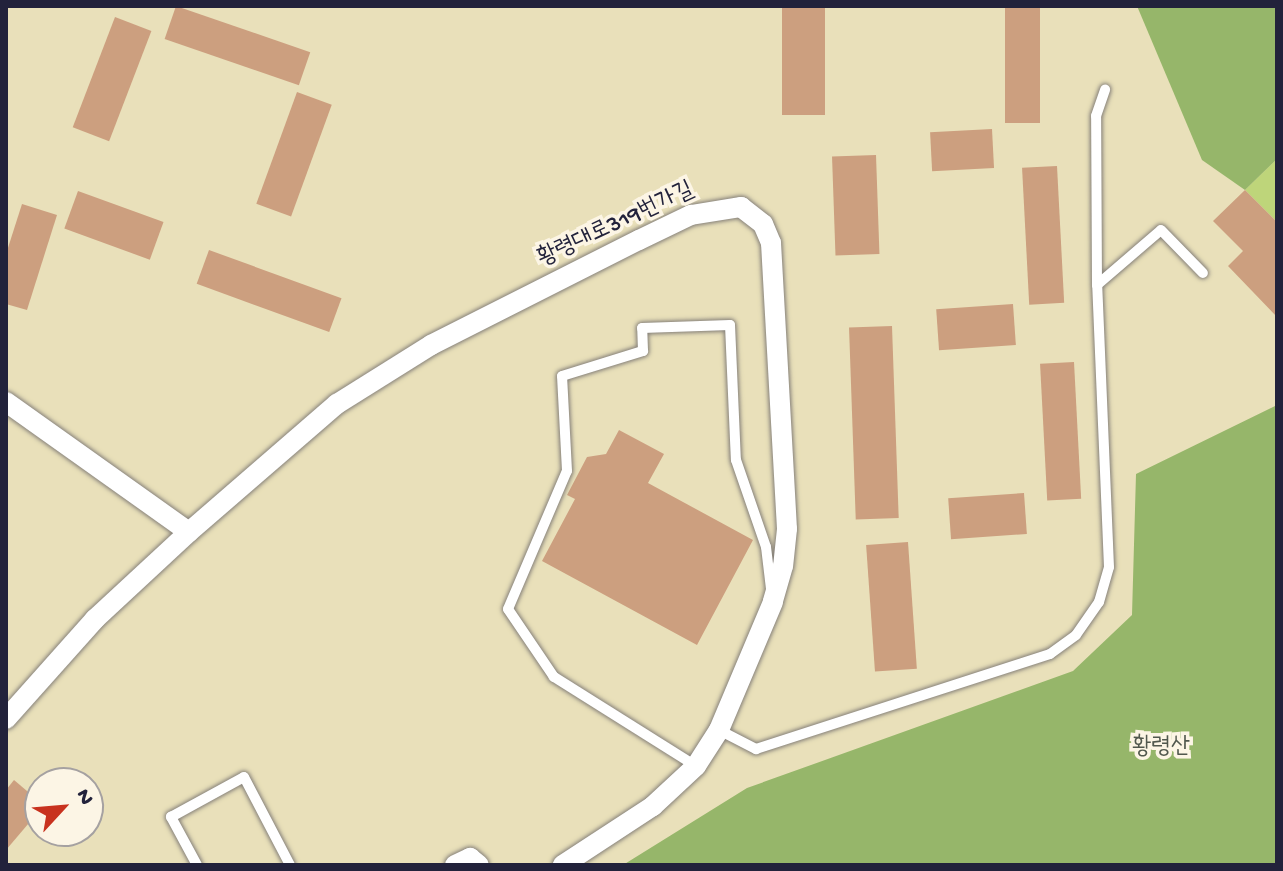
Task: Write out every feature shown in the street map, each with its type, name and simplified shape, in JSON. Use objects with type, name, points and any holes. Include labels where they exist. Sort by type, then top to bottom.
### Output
[{"type":"street","name":"황령대로319번가길","points":[[6,719],[95,619],[189,532],[337,404],[393,366],[691,215],[741,207],[763,224],[771,243],[787,529],[783,566],[773,602],[719,730],[696,766],[653,806],[563,865]]},
{"type":"street","points":[[6,402],[189,532]]},
{"type":"street","points":[[455,865],[470,858],[479,865]]},
{"type":"lane","points":[[719,730],[756,749],[1050,654],[1076,635],[1099,602],[1109,567],[1097,285],[1096,116],[1105,90]]},
{"type":"lane","points":[[1097,285],[1161,230],[1203,273]]},
{"type":"lane","points":[[696,766],[554,677],[508,609],[567,471],[562,376],[643,351],[642,328],[730,325],[736,460],[766,547],[773,602]]},
{"type":"lane","points":[[197,865],[171,817],[244,777],[290,865]]},
{"type":"green space","points":[[1137,6],[1277,6],[1277,159],[1245,190],[1202,160]]},
{"type":"green space","points":[[1277,159],[1277,222],[1245,190]]},
{"type":"green space","name":"황령산","points":[[1277,405],[1277,865],[623,865],[747,788],[1073,671],[1132,615],[1136,474]]},
{"type":"building","points":[[176,6],[310,52],[299,85],[165,39]]},
{"type":"building","points":[[782,6],[825,6],[825,115],[782,115]]},
{"type":"building","points":[[1005,6],[1040,6],[1040,123],[1005,123]]},
{"type":"building","points":[[115,17],[151,31],[109,141],[73,127]]},
{"type":"building","points":[[297,92],[332,105],[291,216],[256,204]]},
{"type":"building","points":[[992,129],[994,168],[932,171],[930,132]]},
{"type":"building","points":[[876,155],[879,254],[835,255],[832,157]]},
{"type":"building","points":[[1057,166],[1064,303],[1029,305],[1022,168]]},
{"type":"building","points":[[1245,190],[1277,222],[1277,317],[1228,266],[1243,251],[1213,221]]},
{"type":"building","points":[[78,191],[164,222],[150,260],[64,229]]},
{"type":"building","points":[[22,204],[57,215],[27,310],[6,304],[6,254]]},
{"type":"building","points":[[209,250],[341,298],[329,332],[197,284]]},
{"type":"building","points":[[1013,304],[1016,345],[939,350],[936,309]]},
{"type":"building","points":[[892,326],[899,518],[856,519],[849,328]]},
{"type":"building","points":[[1074,362],[1081,499],[1047,501],[1040,364]]},
{"type":"building","points":[[619,430],[664,454],[648,483],[753,540],[697,645],[542,561],[575,499],[567,495],[587,457],[606,454]]},
{"type":"building","points":[[1024,493],[1027,534],[951,539],[948,498]]},
{"type":"building","points":[[908,542],[917,669],[875,672],[866,545]]},
{"type":"building","points":[[14,780],[24,788],[24,829],[6,850],[6,790]]}]
